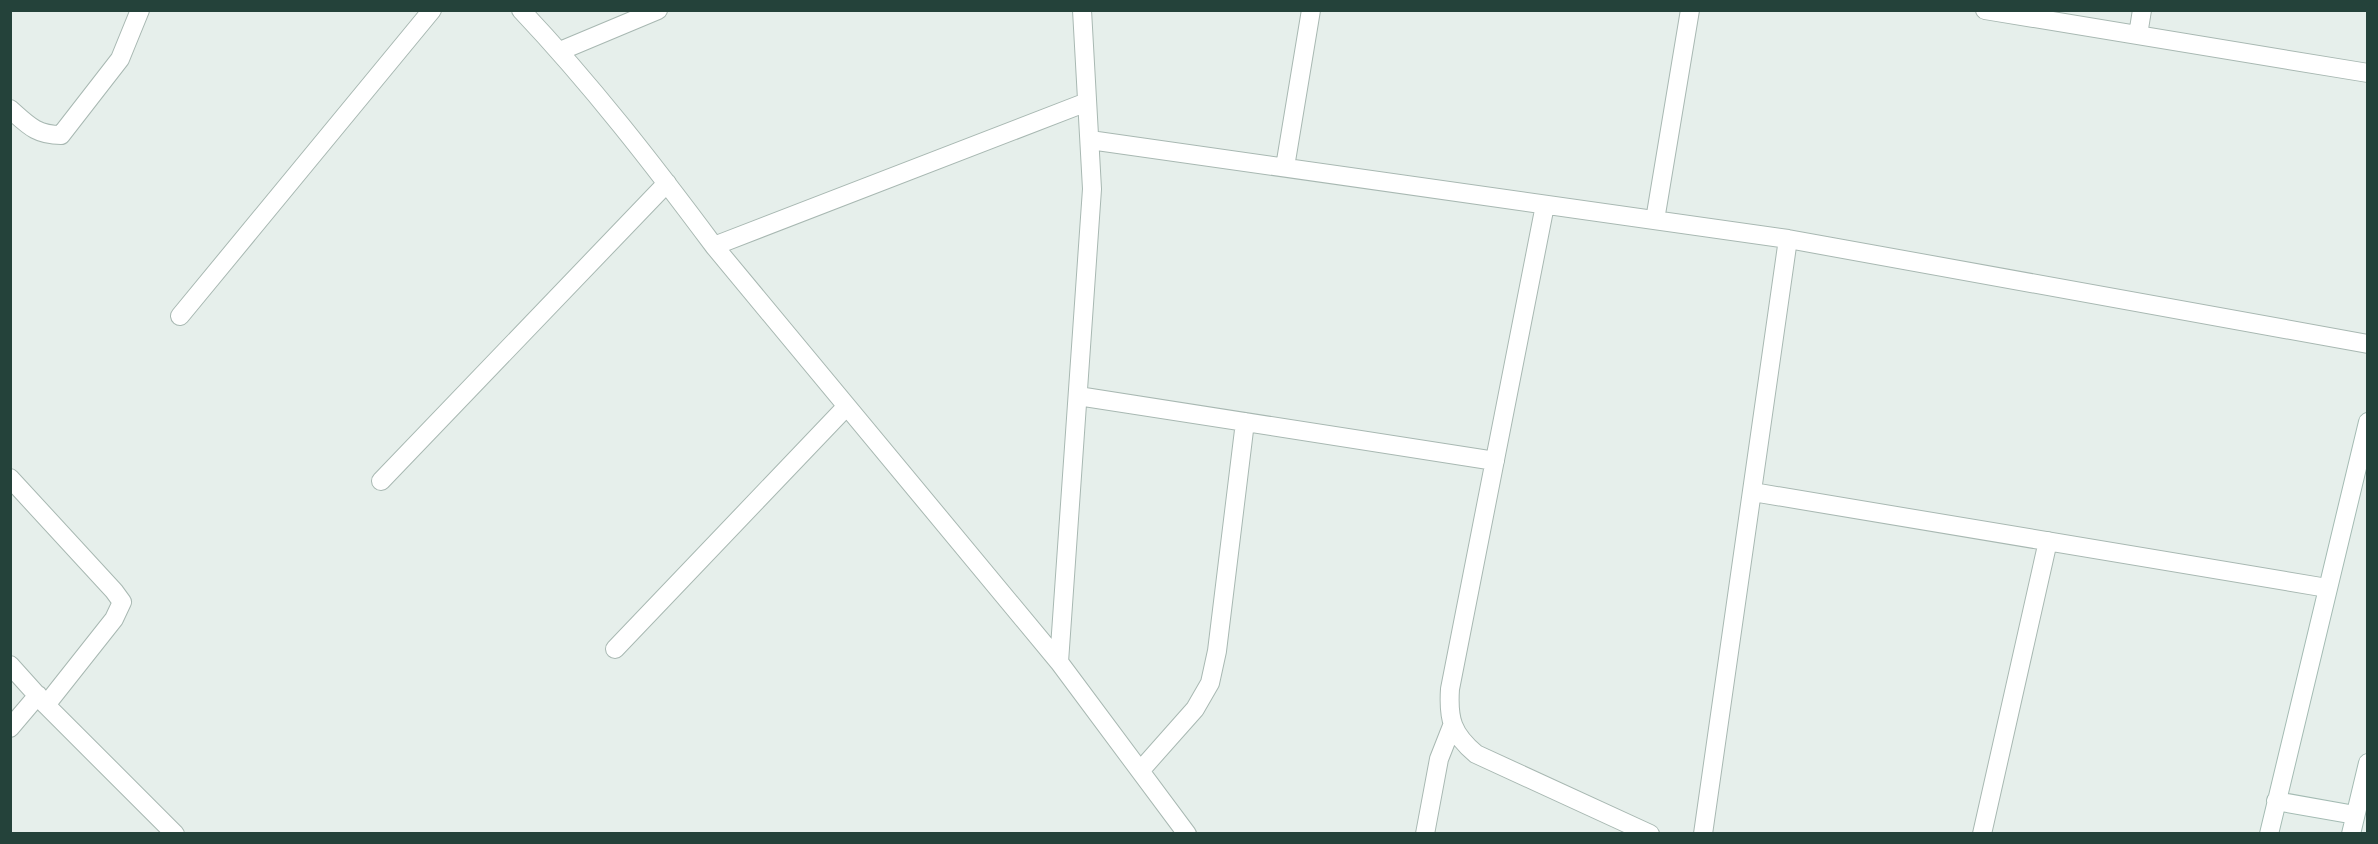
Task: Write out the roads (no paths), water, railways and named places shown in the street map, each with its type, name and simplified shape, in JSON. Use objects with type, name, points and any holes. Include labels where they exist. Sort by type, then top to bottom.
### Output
[{"type":"street","points":[[10,109],[32,128],[46,135],[61,135],[120,58],[140,10]]},
{"type":"street","points":[[180,316],[432,10]]},
{"type":"street","points":[[521,10],[560,51],[667,183],[714,246],[1059,662],[1187,834]]},
{"type":"street","points":[[560,51],[658,10]]},
{"type":"street","points":[[1059,662],[1092,189],[1082,10]]},
{"type":"street","points":[[1285,167],[1311,10]]},
{"type":"street","points":[[1655,220],[1690,10]]},
{"type":"street","points":[[1985,10],[2367,73]]},
{"type":"street","points":[[2138,35],[2142,10]]},
{"type":"street","points":[[714,246],[1087,102]]},
{"type":"street","points":[[1090,140],[1788,239],[2367,344]]},
{"type":"street","points":[[381,481],[667,183]]},
{"type":"street","points":[[1545,205],[1450,688],[1449,708],[1452,726],[1462,742],[1476,754],[1650,834]]},
{"type":"street","points":[[1703,834],[1788,239]]},
{"type":"street","points":[[1078,396],[1495,461]]},
{"type":"street","points":[[615,649],[846,407]]},
{"type":"street","points":[[1140,771],[1195,709],[1210,683],[1217,651],[1245,422]]},
{"type":"street","points":[[2269,834],[2367,422]]},
{"type":"street","points":[[10,478],[122,602],[114,619],[42,700],[10,728]]},
{"type":"street","points":[[1753,492],[2328,588]]},
{"type":"street","points":[[1982,834],[2048,541]]},
{"type":"street","points":[[10,665],[175,834]]},
{"type":"street","points":[[1425,834],[1440,759],[1452,726]]},
{"type":"street","points":[[2351,834],[2367,763]]},
{"type":"street","points":[[2276,801],[2355,814]]}]
